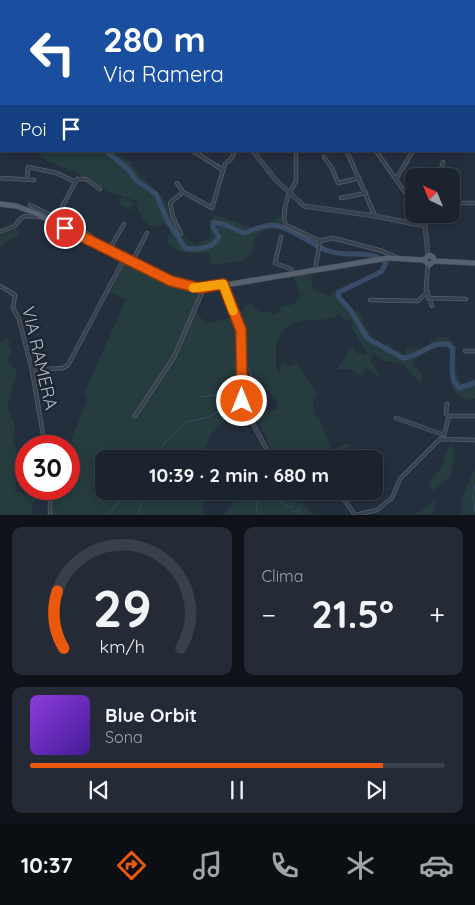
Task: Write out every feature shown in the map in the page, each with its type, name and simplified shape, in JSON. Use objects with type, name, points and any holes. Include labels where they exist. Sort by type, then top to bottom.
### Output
[{"type":"main road","points":[[0,204],[21,208],[77,229],[91,242],[171,281],[188,287],[204,288],[388,258],[428,263],[475,263]]},
{"type":"main road","points":[[428,255],[428,263]]},
{"type":"street","points":[[195,152],[223,170]]},
{"type":"street","points":[[177,183],[183,192],[212,208],[226,162],[231,160],[235,152]]},
{"type":"street","points":[[254,152],[289,193],[304,206],[375,216],[425,226]]},
{"type":"street","points":[[296,152],[296,181],[289,193],[285,207],[285,224],[319,245]]},
{"type":"street","points":[[347,152],[375,216]]},
{"type":"street","points":[[378,152],[405,192]]},
{"type":"street","points":[[396,179],[412,152]]},
{"type":"street","points":[[324,157],[332,168],[338,183],[359,178]]},
{"type":"street","points":[[441,168],[443,162]]},
{"type":"street","points":[[27,179],[28,167],[57,173],[74,182]]},
{"type":"street","points":[[0,178],[34,180]]},
{"type":"street","points":[[56,218],[74,182],[80,178],[86,179],[100,189]]},
{"type":"street","points":[[181,234],[170,205],[183,192]]},
{"type":"street","points":[[341,198],[366,193]]},
{"type":"street","points":[[460,202],[475,203]]},
{"type":"street","points":[[30,205],[77,229]]},
{"type":"street","points":[[0,232],[15,226],[24,214],[46,218]]},
{"type":"street","points":[[425,223],[428,255]]},
{"type":"street","points":[[109,250],[124,224]]},
{"type":"street","points":[[132,262],[147,233]]},
{"type":"street","points":[[281,237],[276,263],[291,268],[292,274]]},
{"type":"street","points":[[319,245],[333,238],[382,250],[398,258]]},
{"type":"street","points":[[315,270],[319,245]]},
{"type":"street","points":[[32,370],[63,368],[68,365],[125,258]]},
{"type":"street","points":[[370,300],[418,301],[426,293],[428,263]]},
{"type":"street","points":[[223,284],[241,330],[242,403],[267,450]]},
{"type":"street","name":"VIA RAMERA","points":[[0,286],[15,294],[13,308],[20,319],[32,370],[42,435]]},
{"type":"street","points":[[135,416],[174,357],[204,288]]},
{"type":"street","points":[[426,288],[432,306]]},
{"type":"street","points":[[428,298],[466,299]]},
{"type":"street","points":[[465,351],[475,351]]},
{"type":"street","points":[[345,500],[356,515],[377,510],[392,498],[400,479],[444,437],[449,416],[446,414],[448,404]]},
{"type":"street","points":[[449,416],[475,416]]},
{"type":"street","points":[[396,418],[444,437],[475,440]]},
{"type":"street","points":[[50,500],[50,515]]},
{"type":"green space","points":[[40,152],[115,152],[131,163],[139,174],[165,200],[178,233],[195,245],[211,238],[209,221],[214,215],[252,227],[273,221],[284,213],[280,224],[267,229],[255,237],[252,253],[242,261],[211,265],[208,252],[186,253],[172,246],[167,241],[170,231],[164,224],[155,228],[148,223],[140,213],[137,201],[109,192],[88,178],[47,161]]},
{"type":"green space","points":[[445,165],[458,168],[444,168]]},
{"type":"green space","points":[[122,197],[134,203],[131,210],[118,204]]},
{"type":"green space","points":[[16,229],[19,235],[4,243],[0,248],[0,236]]},
{"type":"green space","points":[[124,263],[173,286],[200,291],[195,311],[206,324],[233,317],[240,323],[244,320],[243,316],[237,317],[246,305],[253,304],[257,310],[264,313],[268,310],[273,315],[279,312],[280,308],[293,304],[301,297],[293,275],[311,272],[313,290],[330,296],[337,289],[337,297],[354,311],[360,313],[365,326],[372,335],[372,339],[384,346],[389,343],[391,350],[396,353],[400,351],[401,356],[405,354],[407,348],[413,349],[414,347],[419,349],[431,345],[431,340],[434,341],[438,337],[449,338],[455,348],[458,378],[461,383],[466,384],[475,378],[475,398],[467,400],[454,390],[450,378],[448,348],[438,347],[414,359],[414,367],[418,368],[423,377],[420,384],[405,365],[385,361],[373,353],[371,361],[380,375],[378,376],[364,366],[364,373],[361,376],[349,369],[337,369],[347,356],[348,349],[352,347],[357,353],[364,355],[367,353],[352,328],[352,320],[344,319],[339,315],[329,319],[297,322],[286,328],[279,336],[276,353],[277,370],[280,373],[281,362],[290,366],[297,363],[317,394],[313,400],[314,415],[319,418],[332,450],[271,450],[255,417],[257,412],[277,410],[277,401],[259,386],[244,395],[210,435],[205,450],[95,450],[95,500],[203,500],[204,515],[48,515],[49,500],[80,500],[80,435],[74,435],[87,400],[84,393],[126,300],[110,292]]},
{"type":"green space","points":[[7,339],[10,343],[8,347],[12,350],[8,360],[17,372],[7,407],[15,425],[13,439],[15,445],[15,500],[37,500],[32,503],[33,515],[0,515],[0,343]]},
{"type":"green space","points":[[345,444],[356,445],[342,450],[332,450]]},
{"type":"green space","points":[[451,444],[455,451],[450,477],[434,490],[431,489],[429,484],[442,466],[446,452]]},
{"type":"green space","points":[[475,467],[475,515],[461,515],[462,498]]},
{"type":"green space","points":[[436,499],[433,515],[414,515],[429,506]]},
{"type":"green space","points":[[288,500],[303,504],[314,515],[224,515],[234,501]]},
{"type":"waterway","points":[[107,152],[128,169],[136,180],[156,194],[167,220],[185,248],[204,248],[217,241],[219,237],[213,227],[214,222],[244,233],[274,225],[292,231],[330,251],[344,254],[364,254],[381,259],[386,263],[381,272],[339,292],[338,296],[351,311],[367,338],[403,358],[415,355],[436,345],[448,344],[453,348],[452,370],[456,384],[459,388],[475,383]]},
{"type":"waterway","points":[[243,360],[251,373],[244,393]]},
{"type":"waterway","points":[[201,397],[224,394],[239,395]]},
{"type":"waterway","points":[[160,450],[186,422],[208,417],[240,400]]},
{"type":"waterway","points":[[240,403],[241,416]]},
{"type":"waterway","points":[[475,485],[473,495],[475,512]]},
{"type":"waterway","points":[[108,515],[121,500]]},
{"type":"waterway","points":[[138,515],[142,500]]},
{"type":"waterway","points":[[259,500],[256,507],[259,515]]},
{"type":"waterway","points":[[279,500],[291,507],[293,512],[300,510],[302,515]]},
{"type":"slow traffic","points":[[193,288],[208,288],[223,284],[233,311]]},
{"type":"route","points":[[65,228],[171,281],[188,287],[199,288],[223,284],[241,330],[242,366],[240,396],[242,401]]}]
